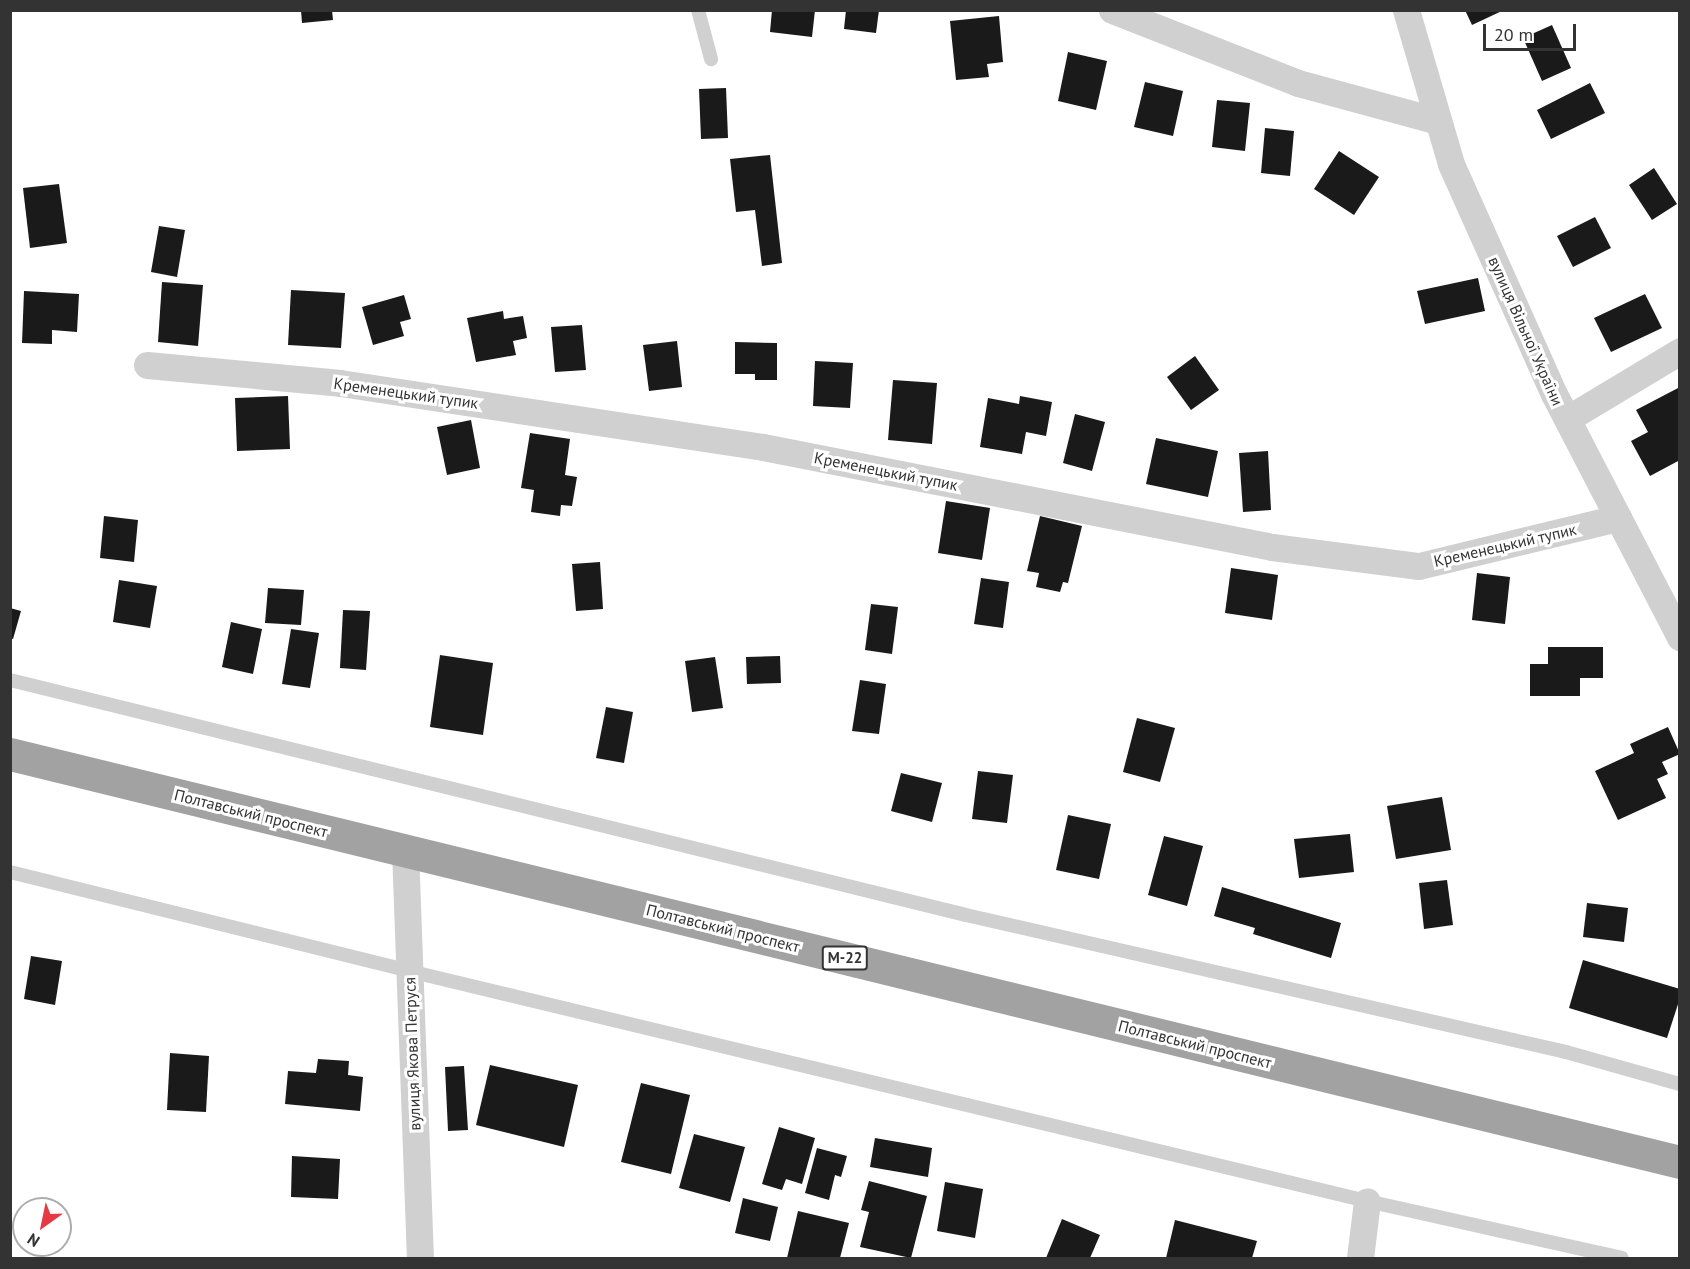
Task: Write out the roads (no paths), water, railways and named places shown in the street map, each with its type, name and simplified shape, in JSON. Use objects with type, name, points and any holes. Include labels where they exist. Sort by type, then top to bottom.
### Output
[{"type":"highway","name":"Полтавський проспект","points":[[10,754],[1680,1162]]},
{"type":"street","points":[[1112,10],[1298,83],[1438,121]]},
{"type":"street","name":"вулиця Вільної України","points":[[1406,10],[1451,164],[1567,419],[1680,637]]},
{"type":"street","points":[[1567,419],[1680,351]]},
{"type":"street","name":"Кременецький тупик","points":[[147,364],[339,383],[763,447],[1272,547],[1419,566],[1618,518]]},
{"type":"street","name":"вулиця Якова Петруся","points":[[405,850],[420,1258]]},
{"type":"street","points":[[1360,1258],[1366,1201]]},
{"type":"lane","points":[[698,10],[711,59]]},
{"type":"lane","points":[[10,680],[966,915],[1566,1052],[1680,1084]]},
{"type":"lane","points":[[10,872],[409,971],[1366,1201],[1622,1258]]}]
